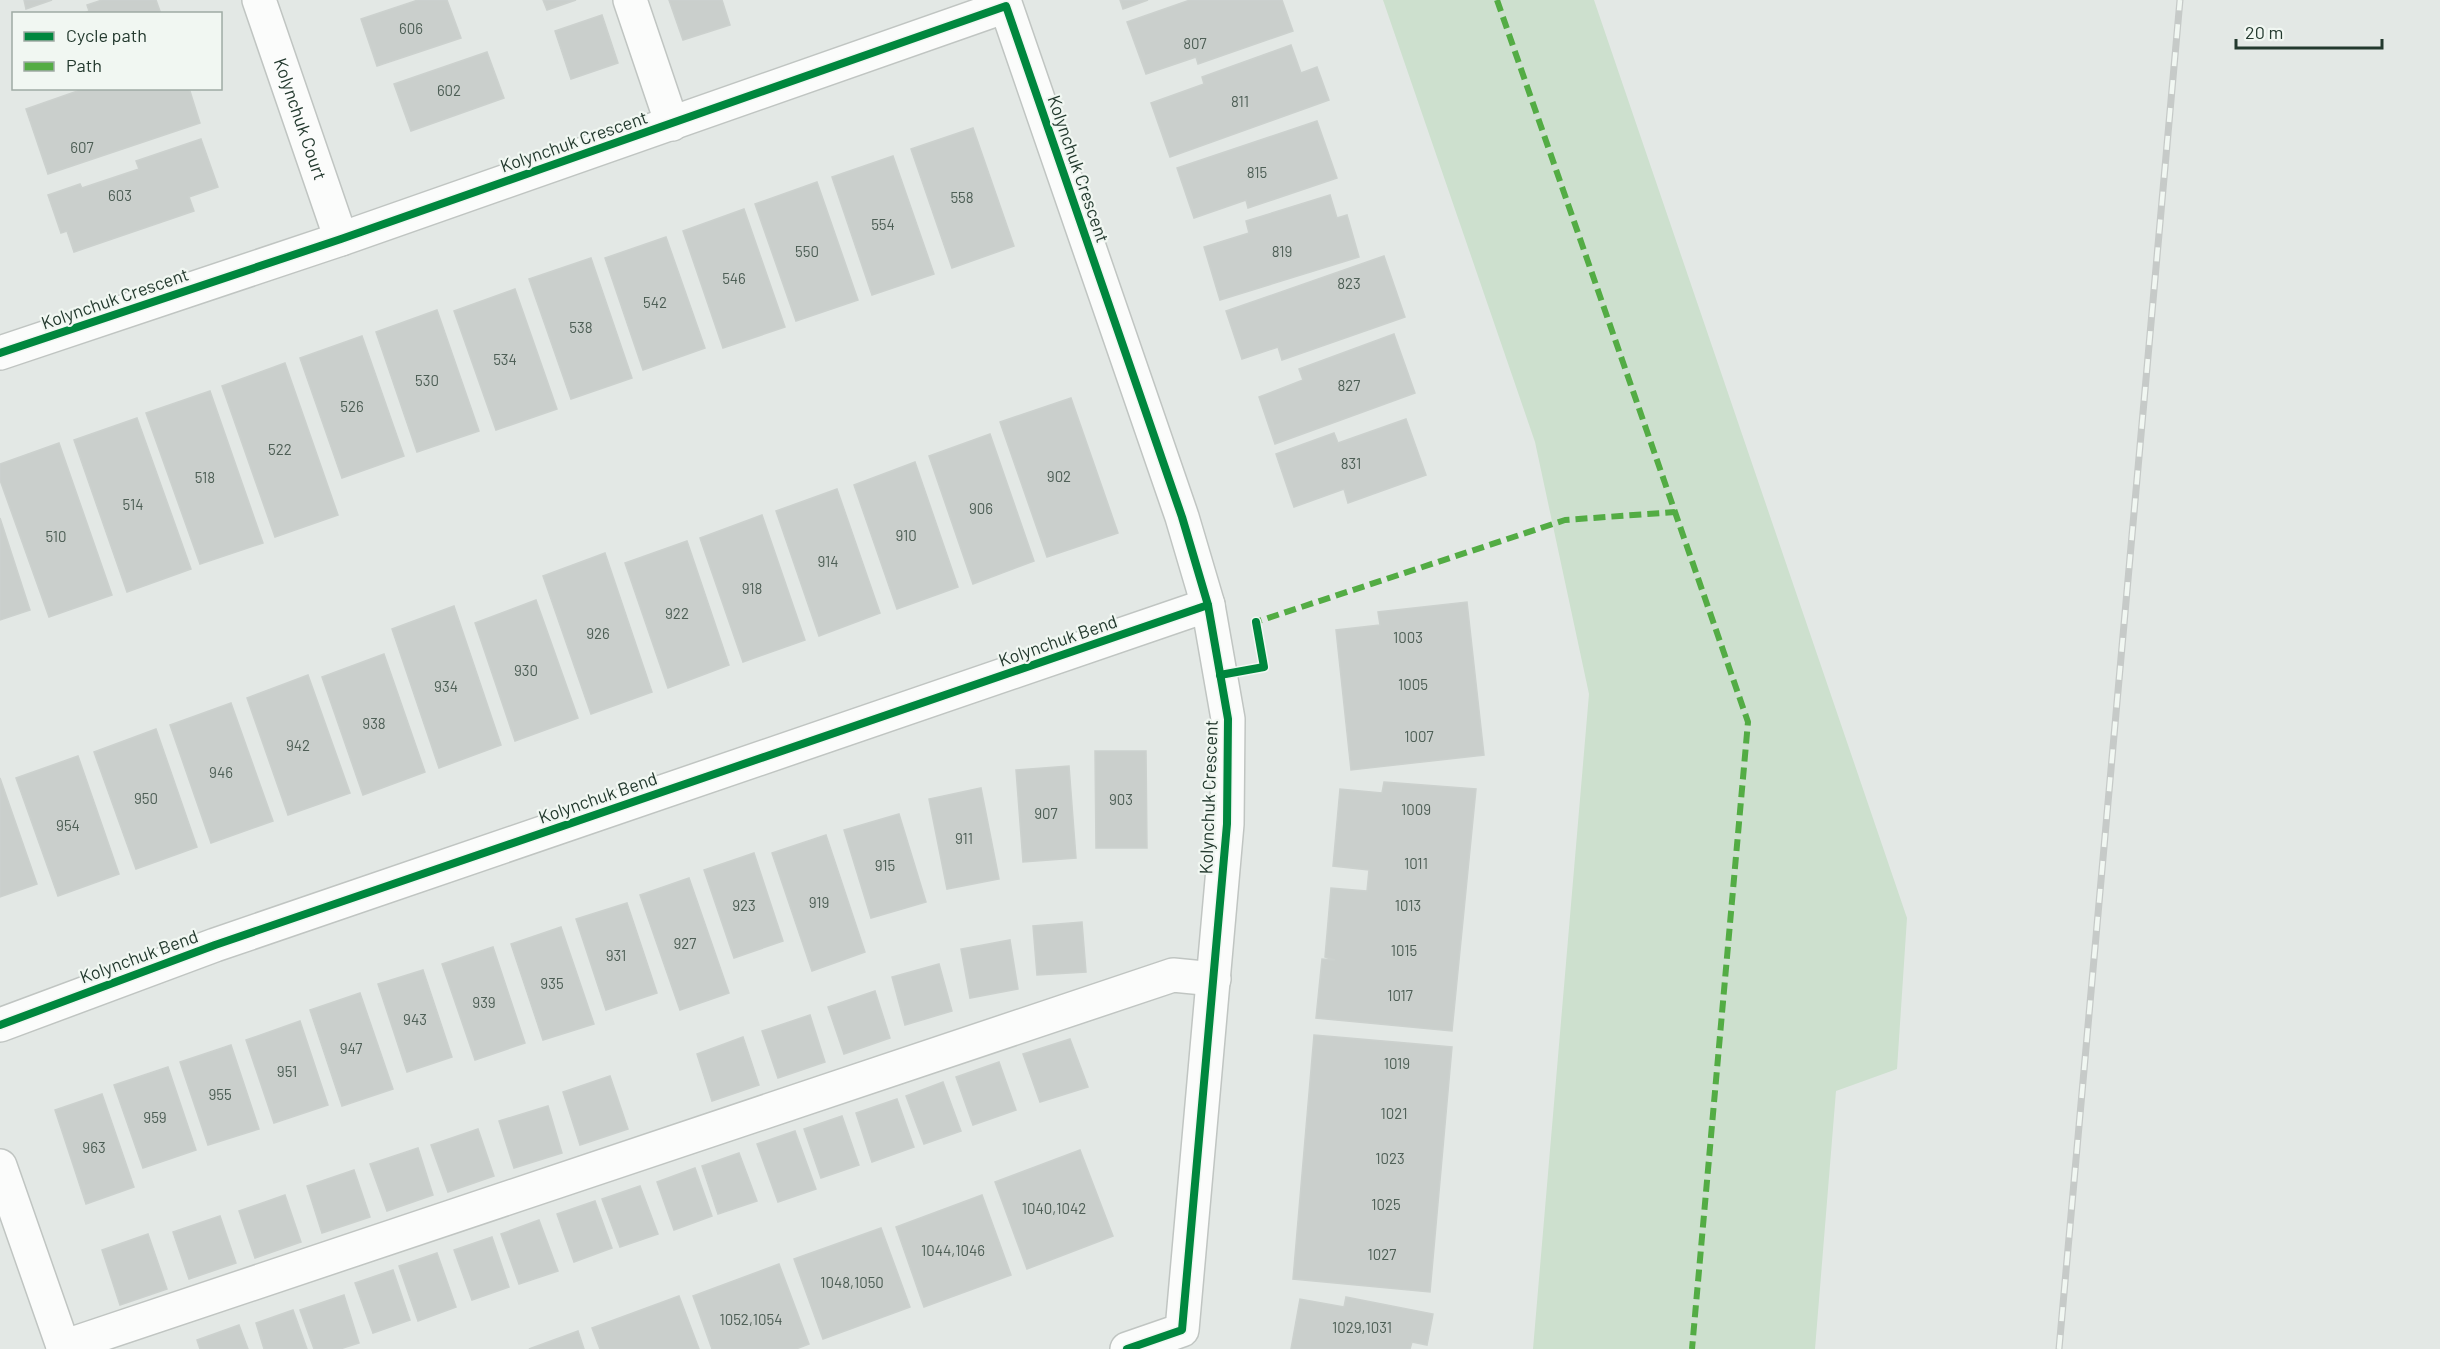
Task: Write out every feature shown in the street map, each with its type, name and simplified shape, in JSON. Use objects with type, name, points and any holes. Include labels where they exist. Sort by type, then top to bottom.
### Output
[{"type":"street","name":"Kolynchuk Court","points":[[259,0],[341,239]]},
{"type":"street","points":[[630,0],[672,124]]},
{"type":"street","name":"Kolynchuk Crescent","points":[[0,353],[341,239],[672,124],[1005,3],[1182,517],[1208,605],[1228,719],[1227,824],[1182,1330],[1126,1349]]},
{"type":"street","name":"Kolynchuk Bend","points":[[0,1025],[215,945],[1208,605]]},
{"type":"street","points":[[0,1166],[64,1348],[1173,975],[1214,979]]},
{"type":"green space","points":[[1383,0],[1594,0],[1907,918],[1897,1069],[1836,1091],[1815,1349],[1533,1349],[1589,694],[1535,442]]},
{"type":"building","points":[[24,0],[52,0],[26,9]]},
{"type":"building","points":[[102,0],[156,0],[160,12],[87,12],[89,11],[87,5]]},
{"type":"building","points":[[418,0],[447,0],[461,38],[377,66],[361,19]]},
{"type":"building","points":[[543,0],[576,0],[547,10]]},
{"type":"building","points":[[669,0],[722,0],[730,25],[683,40]]},
{"type":"building","points":[[1120,0],[1148,0],[1123,9]]},
{"type":"building","points":[[1190,0],[1282,0],[1293,31],[1198,64],[1196,57],[1146,74],[1127,22]]},
{"type":"building","points":[[602,15],[618,63],[571,79],[555,31]]},
{"type":"building","points":[[1291,45],[1301,73],[1317,67],[1329,100],[1170,157],[1151,103],[1204,84],[1202,77]]},
{"type":"building","points":[[487,52],[504,98],[411,131],[394,84]]},
{"type":"building","points":[[80,90],[190,90],[200,123],[48,174],[26,109]]},
{"type":"building","points":[[1317,121],[1337,178],[1248,208],[1246,200],[1194,218],[1177,168]]},
{"type":"building","points":[[973,128],[1014,246],[952,268],[911,149]]},
{"type":"building","points":[[201,139],[218,187],[189,197],[194,211],[74,252],[67,231],[61,233],[48,195],[80,184],[82,188],[139,169],[136,161]]},
{"type":"building","points":[[893,156],[934,274],[872,295],[832,177]]},
{"type":"building","points":[[817,182],[858,300],[796,321],[755,204]]},
{"type":"building","points":[[1330,195],[1337,218],[1347,215],[1359,257],[1220,300],[1204,247],[1249,233],[1246,221]]},
{"type":"building","points":[[744,209],[785,327],[723,348],[683,231]]},
{"type":"building","points":[[666,237],[705,348],[643,370],[605,258]]},
{"type":"building","points":[[1384,256],[1405,317],[1282,360],[1278,347],[1242,359],[1226,311]]},
{"type":"building","points":[[591,258],[632,378],[571,399],[529,279]]},
{"type":"building","points":[[515,289],[557,409],[496,430],[454,311]]},
{"type":"building","points":[[437,310],[479,431],[417,452],[376,332]]},
{"type":"building","points":[[1394,334],[1415,393],[1275,444],[1259,397],[1303,380],[1299,369]]},
{"type":"building","points":[[362,336],[404,456],[342,478],[300,358]]},
{"type":"building","points":[[285,363],[338,515],[275,537],[222,386]]},
{"type":"building","points":[[210,391],[263,543],[200,564],[146,413]]},
{"type":"building","points":[[1071,398],[1118,533],[1047,557],[1000,422]]},
{"type":"building","points":[[137,418],[191,569],[127,592],[74,440]]},
{"type":"building","points":[[1406,419],[1426,475],[1348,503],[1344,489],[1294,507],[1276,454],[1334,433],[1338,443]]},
{"type":"building","points":[[990,434],[1034,561],[973,584],[929,456]]},
{"type":"building","points":[[59,443],[112,595],[49,617],[0,480],[0,464]]},
{"type":"building","points":[[915,462],[958,587],[897,609],[854,485]]},
{"type":"building","points":[[837,489],[880,613],[819,636],[776,511]]},
{"type":"building","points":[[762,515],[805,640],[743,662],[700,538]]},
{"type":"building","points":[[0,518],[30,610],[0,620]]},
{"type":"building","points":[[687,541],[729,665],[668,688],[625,563]]},
{"type":"building","points":[[605,553],[652,692],[591,714],[543,576]]},
{"type":"building","points":[[536,600],[578,718],[515,741],[475,623]]},
{"type":"building","points":[[1467,602],[1484,755],[1351,770],[1336,630],[1380,625],[1378,612]]},
{"type":"building","points":[[454,606],[501,745],[439,768],[392,629]]},
{"type":"building","points":[[384,654],[425,772],[363,795],[322,677]]},
{"type":"building","points":[[308,675],[350,793],[288,815],[247,698]]},
{"type":"building","points":[[231,703],[273,821],[211,843],[170,725]]},
{"type":"building","points":[[156,729],[197,847],[136,869],[94,752]]},
{"type":"building","points":[[1095,751],[1146,751],[1147,848],[1096,848]]},
{"type":"building","points":[[78,756],[119,874],[58,896],[16,778]]},
{"type":"building","points":[[1069,766],[1076,858],[1023,862],[1016,770]]},
{"type":"building","points":[[0,778],[37,884],[0,897]]},
{"type":"building","points":[[1384,782],[1476,789],[1452,1031],[1316,1018],[1322,959],[1335,960],[1325,957],[1331,888],[1367,891],[1369,870],[1333,866],[1340,789],[1382,793]]},
{"type":"building","points":[[981,788],[999,879],[947,889],[929,799]]},
{"type":"building","points":[[899,814],[926,902],[871,918],[844,830]]},
{"type":"building","points":[[826,835],[865,952],[812,971],[772,853]]},
{"type":"building","points":[[754,853],[783,941],[734,958],[704,870]]},
{"type":"building","points":[[689,878],[729,993],[680,1010],[640,895]]},
{"type":"building","points":[[627,903],[657,993],[606,1010],[576,919]]},
{"type":"building","points":[[1082,922],[1086,972],[1037,975],[1033,926]]},
{"type":"building","points":[[561,927],[594,1024],[543,1040],[511,944]]},
{"type":"building","points":[[1010,940],[1018,989],[970,998],[961,949]]},
{"type":"building","points":[[493,947],[525,1043],[475,1060],[442,964]]},
{"type":"building","points":[[939,964],[952,1011],[905,1025],[892,977]]},
{"type":"building","points":[[423,970],[452,1057],[407,1072],[378,984]]},
{"type":"building","points":[[875,991],[890,1038],[844,1054],[828,1007]]},
{"type":"building","points":[[360,993],[393,1089],[342,1106],[310,1010]]},
{"type":"building","points":[[810,1015],[825,1062],[778,1078],[762,1031]]},
{"type":"building","points":[[300,1021],[328,1105],[274,1123],[246,1040]]},
{"type":"building","points":[[1314,1035],[1452,1047],[1430,1292],[1293,1279]]},
{"type":"building","points":[[743,1037],[759,1085],[712,1101],[697,1054]]},
{"type":"building","points":[[1070,1039],[1088,1087],[1040,1102],[1023,1054]]},
{"type":"building","points":[[231,1045],[259,1129],[208,1145],[180,1062]]},
{"type":"building","points":[[999,1062],[1016,1110],[973,1125],[956,1077]]},
{"type":"building","points":[[168,1067],[196,1150],[143,1168],[114,1085]]},
{"type":"building","points":[[610,1076],[628,1129],[580,1145],[563,1092]]},
{"type":"building","points":[[943,1082],[961,1131],[924,1144],[906,1096]]},
{"type":"building","points":[[102,1094],[134,1187],[86,1204],[55,1110]]},
{"type":"building","points":[[897,1099],[914,1147],[872,1162],[856,1113]]},
{"type":"building","points":[[548,1106],[562,1153],[514,1168],[499,1121]]},
{"type":"building","points":[[842,1116],[859,1165],[821,1178],[804,1129]]},
{"type":"building","points":[[478,1129],[494,1176],[448,1192],[431,1145]]},
{"type":"building","points":[[795,1131],[816,1189],[778,1202],[757,1144]]},
{"type":"building","points":[[418,1148],[433,1195],[387,1211],[370,1164]]},
{"type":"building","points":[[1080,1150],[1113,1236],[1027,1269],[995,1182]]},
{"type":"building","points":[[739,1153],[757,1201],[718,1214],[702,1166]]},
{"type":"building","points":[[695,1168],[712,1216],[674,1230],[657,1182]]},
{"type":"building","points":[[354,1170],[370,1217],[322,1233],[307,1186]]},
{"type":"building","points":[[640,1186],[658,1234],[620,1247],[602,1199]]},
{"type":"building","points":[[285,1195],[301,1242],[255,1258],[239,1211]]},
{"type":"building","points":[[982,1195],[1011,1275],[924,1307],[896,1227]]},
{"type":"building","points":[[595,1201],[612,1248],[574,1262],[557,1214]]},
{"type":"building","points":[[220,1216],[236,1263],[189,1279],[173,1232]]},
{"type":"building","points":[[539,1220],[558,1271],[519,1284],[501,1234]]},
{"type":"building","points":[[881,1228],[910,1307],[823,1339],[794,1259]]},
{"type":"building","points":[[148,1234],[167,1289],[120,1305],[102,1250]]},
{"type":"building","points":[[492,1237],[509,1287],[472,1300],[454,1250]]},
{"type":"building","points":[[437,1253],[456,1307],[418,1321],[399,1266]]},
{"type":"building","points":[[779,1264],[809,1344],[796,1349],[712,1349],[693,1296]]},
{"type":"building","points":[[393,1270],[410,1320],[373,1333],[355,1283]]},
{"type":"building","points":[[344,1295],[359,1343],[340,1349],[314,1349],[300,1310]]},
{"type":"building","points":[[679,1296],[699,1349],[600,1349],[592,1328]]},
{"type":"building","points":[[1346,1297],[1433,1314],[1427,1345],[1412,1342],[1410,1349],[1291,1349],[1300,1299],[1344,1307]]},
{"type":"building","points":[[293,1310],[307,1349],[264,1349],[256,1323]]},
{"type":"building","points":[[239,1325],[248,1349],[200,1349],[197,1340]]},
{"type":"building","points":[[578,1331],[584,1349],[529,1349]]},
{"type":"railway","points":[[2059,1349],[2180,0]]},
{"type":"marked path","points":[[1497,0],[1748,722],[1692,1349]]},
{"type":"marked path","points":[[1257,628],[1256,622],[1565,520],[1675,512]]},
{"type":"cycle path","points":[[0,353],[341,239],[1006,6],[1182,517],[1208,605],[1228,719],[1227,824],[1182,1330],[1127,1349]]},
{"type":"cycle path","points":[[0,1025],[215,945],[1208,605]]},
{"type":"cycle path","points":[[1220,675],[1264,667],[1256,622]]}]
